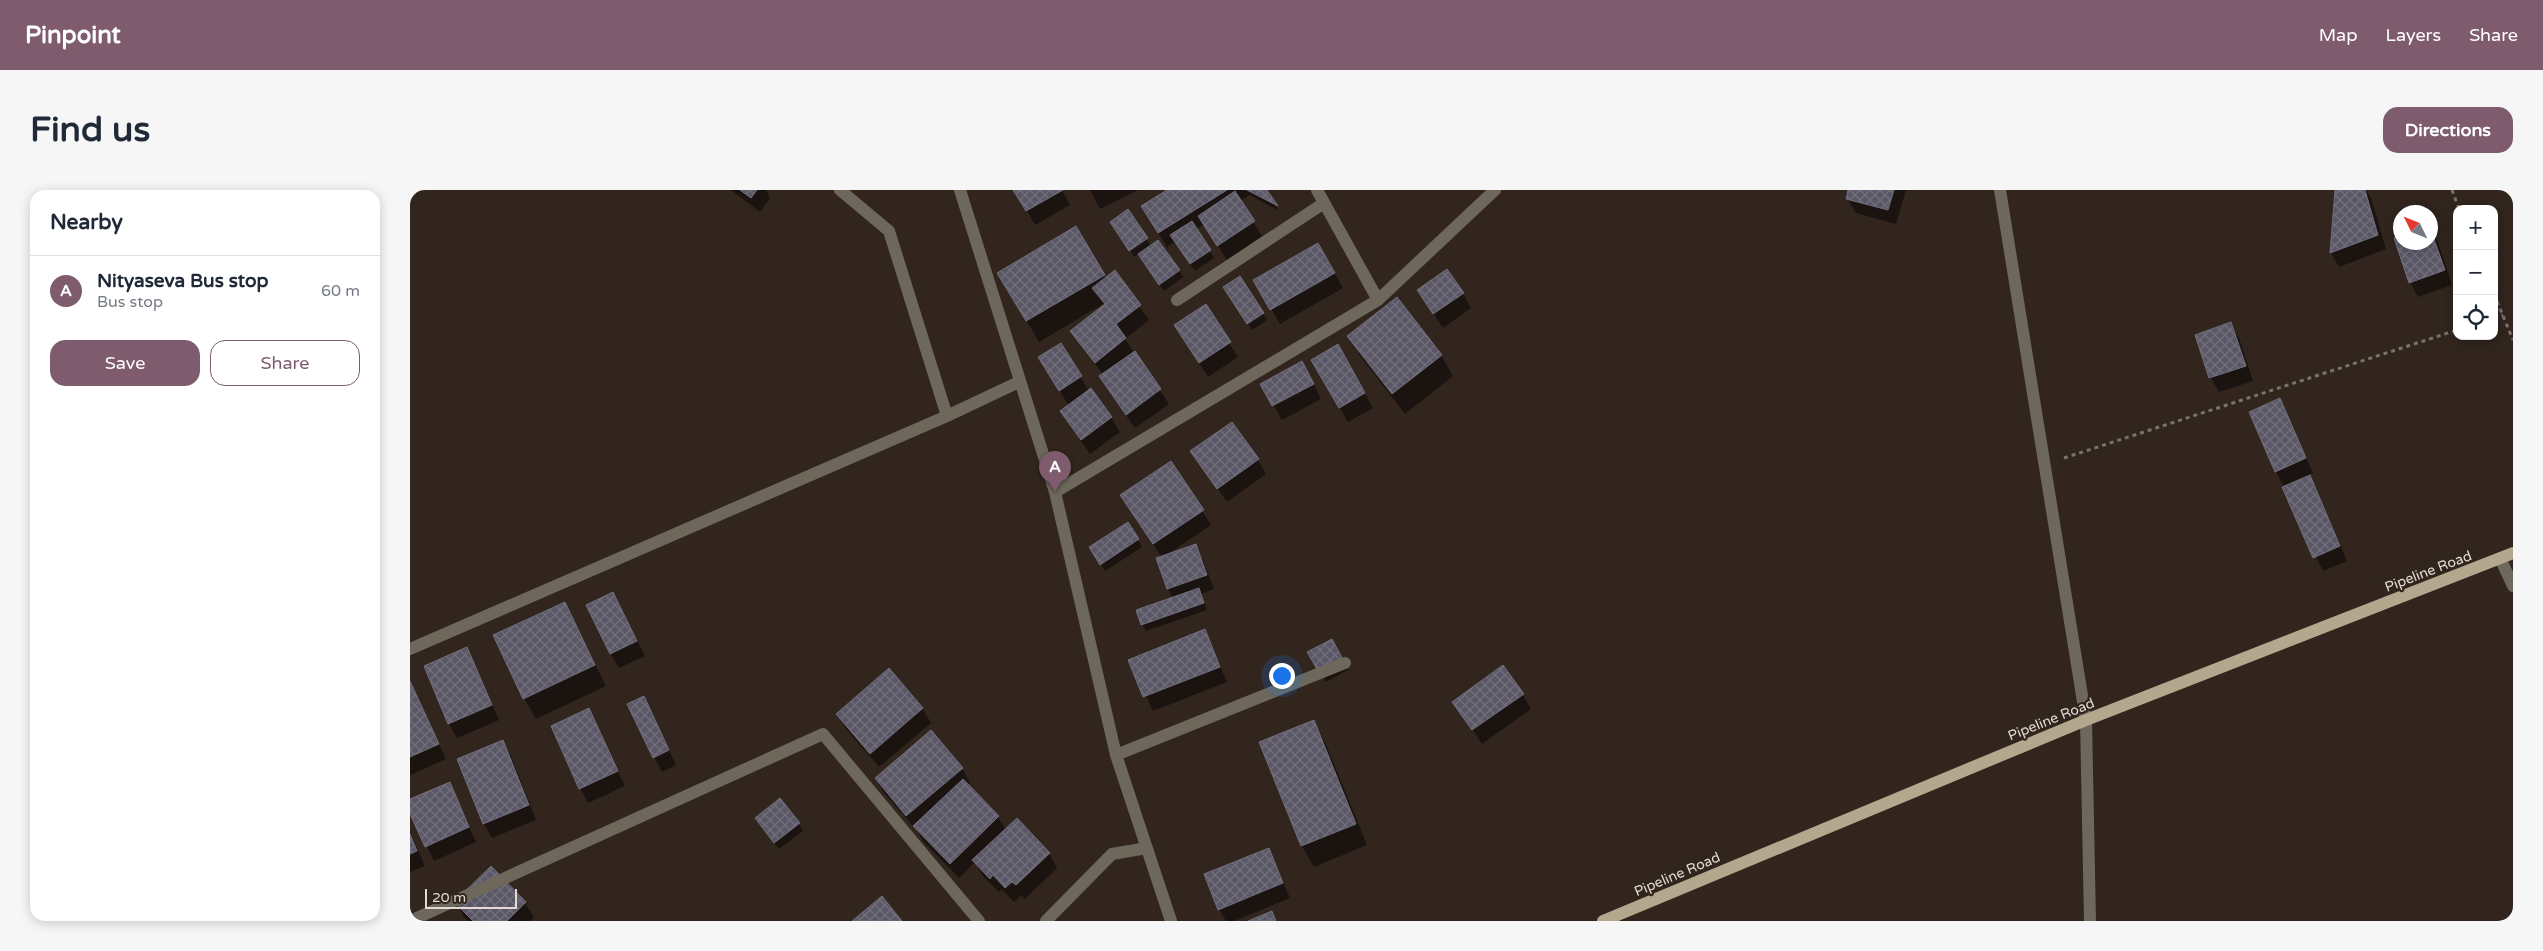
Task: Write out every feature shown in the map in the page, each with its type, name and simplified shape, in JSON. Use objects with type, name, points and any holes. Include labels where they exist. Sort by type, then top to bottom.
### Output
[{"type":"main road","name":"Pipeline Road","points":[[1603,921],[2086,720],[2513,553]]},
{"type":"street","points":[[840,190],[889,231],[947,416]]},
{"type":"street","points":[[960,190],[1055,492],[1116,755],[1171,921]]},
{"type":"street","points":[[1317,190],[1378,300]]},
{"type":"street","points":[[1055,492],[1378,300],[1495,190]]},
{"type":"street","points":[[2000,190],[2086,720],[2090,921]]},
{"type":"street","points":[[1177,300],[1324,203]]},
{"type":"street","points":[[410,649],[947,416],[1019,382]]},
{"type":"street","points":[[2500,558],[2513,586]]},
{"type":"street","points":[[1116,755],[1345,663]]},
{"type":"street","points":[[410,921],[823,734],[979,921]]},
{"type":"street","points":[[1046,921],[1112,854],[1147,848]]},
{"type":"path","points":[[2452,190],[2458,205]]},
{"type":"path","points":[[2494,295],[2513,340]]},
{"type":"path","points":[[2498,317],[2503,315]]},
{"type":"path","points":[[2045,465],[2453,331]]},
{"type":"building","points":[[740,190],[757,190],[751,198]]},
{"type":"building","points":[[1013,190],[1063,190],[1026,211]]},
{"type":"building","points":[[1167,190],[1227,190],[1158,233],[1141,206]]},
{"type":"building","points":[[1247,190],[1267,190],[1278,206]]},
{"type":"building","points":[[1848,190],[1894,190],[1888,210],[1846,199]]},
{"type":"building","points":[[2335,190],[2365,190],[2378,235],[2330,253]]},
{"type":"building","points":[[1235,191],[1255,221],[1217,246],[1198,216]]},
{"type":"building","points":[[1128,209],[1148,238],[1129,251],[1110,222]]},
{"type":"building","points":[[1192,221],[1211,250],[1190,264],[1170,235]]},
{"type":"building","points":[[1076,226],[1105,275],[1026,321],[997,273]]},
{"type":"building","points":[[1158,240],[1180,270],[1159,285],[1138,254]]},
{"type":"building","points":[[1318,243],[1335,273],[1270,310],[1253,280]]},
{"type":"building","points":[[2398,250],[2438,250],[2445,270],[2409,283]]},
{"type":"building","points":[[1447,269],[1464,293],[1433,314],[1417,290]]},
{"type":"building","points":[[1115,270],[1141,305],[1116,324],[1126,338],[1095,363],[1070,331],[1105,304],[1092,288]]},
{"type":"building","points":[[1240,276],[1264,313],[1247,324],[1223,287]]},
{"type":"building","points":[[1397,297],[1442,355],[1392,394],[1347,336]]},
{"type":"building","points":[[1206,304],[1231,342],[1199,363],[1174,325]]},
{"type":"building","points":[[2231,322],[2246,366],[2209,378],[2195,335]]},
{"type":"building","points":[[1061,343],[1082,376],[1059,391],[1038,357]]},
{"type":"building","points":[[1338,344],[1365,393],[1339,408],[1311,360]]},
{"type":"building","points":[[1135,351],[1161,389],[1126,415],[1099,376]]},
{"type":"building","points":[[1302,361],[1314,384],[1272,406],[1260,384]]},
{"type":"building","points":[[1091,388],[1112,417],[1081,440],[1060,411]]},
{"type":"building","points":[[2280,398],[2306,458],[2275,472],[2249,412]]},
{"type":"building","points":[[1232,422],[1259,459],[1217,489],[1190,451]]},
{"type":"building","points":[[1171,461],[1204,510],[1153,544],[1120,495]]},
{"type":"building","points":[[2310,475],[2340,546],[2313,558],[2282,487]]},
{"type":"building","points":[[1128,522],[1139,539],[1100,565],[1089,547]]},
{"type":"building","points":[[1196,544],[1207,575],[1167,589],[1156,558]]},
{"type":"building","points":[[1199,588],[1204,603],[1141,625],[1136,610]]},
{"type":"building","points":[[613,592],[637,641],[610,654],[586,605]]},
{"type":"building","points":[[565,602],[595,665],[523,699],[493,635]]},
{"type":"building","points":[[1205,629],[1220,667],[1143,697],[1128,660]]},
{"type":"building","points":[[1332,639],[1345,663],[1321,676],[1307,652]]},
{"type":"building","points":[[467,647],[492,705],[448,724],[424,666]]},
{"type":"building","points":[[1503,665],[1524,694],[1472,730],[1452,702]]},
{"type":"building","points":[[889,668],[923,708],[870,754],[836,714]]},
{"type":"building","points":[[410,681],[439,744],[410,757]]},
{"type":"building","points":[[644,696],[669,750],[653,758],[627,704]]},
{"type":"building","points":[[589,708],[618,771],[579,789],[551,726]]},
{"type":"building","points":[[1314,720],[1356,824],[1301,846],[1259,742]]},
{"type":"building","points":[[931,730],[963,768],[906,816],[875,778]]},
{"type":"building","points":[[503,740],[529,805],[483,824],[457,759]]},
{"type":"building","points":[[963,779],[999,816],[950,864],[913,826]]},
{"type":"building","points":[[450,782],[469,827],[425,847],[410,814],[410,799]]},
{"type":"building","points":[[780,798],[800,823],[774,843],[755,818]]},
{"type":"building","points":[[1017,818],[1050,853],[1016,885],[1012,882],[1005,888],[993,875],[990,879],[972,860]]},
{"type":"building","points":[[410,834],[417,851],[410,854]]},
{"type":"building","points":[[1269,848],[1283,883],[1218,910],[1204,874]]},
{"type":"building","points":[[491,866],[526,902],[507,921],[473,921],[454,902]]},
{"type":"building","points":[[882,896],[902,921],[852,921]]},
{"type":"building","points":[[1272,911],[1276,921],[1248,921]]},
{"type":"place","name":"Nityaseva Bus stop","points":[[1055,492]]}]
